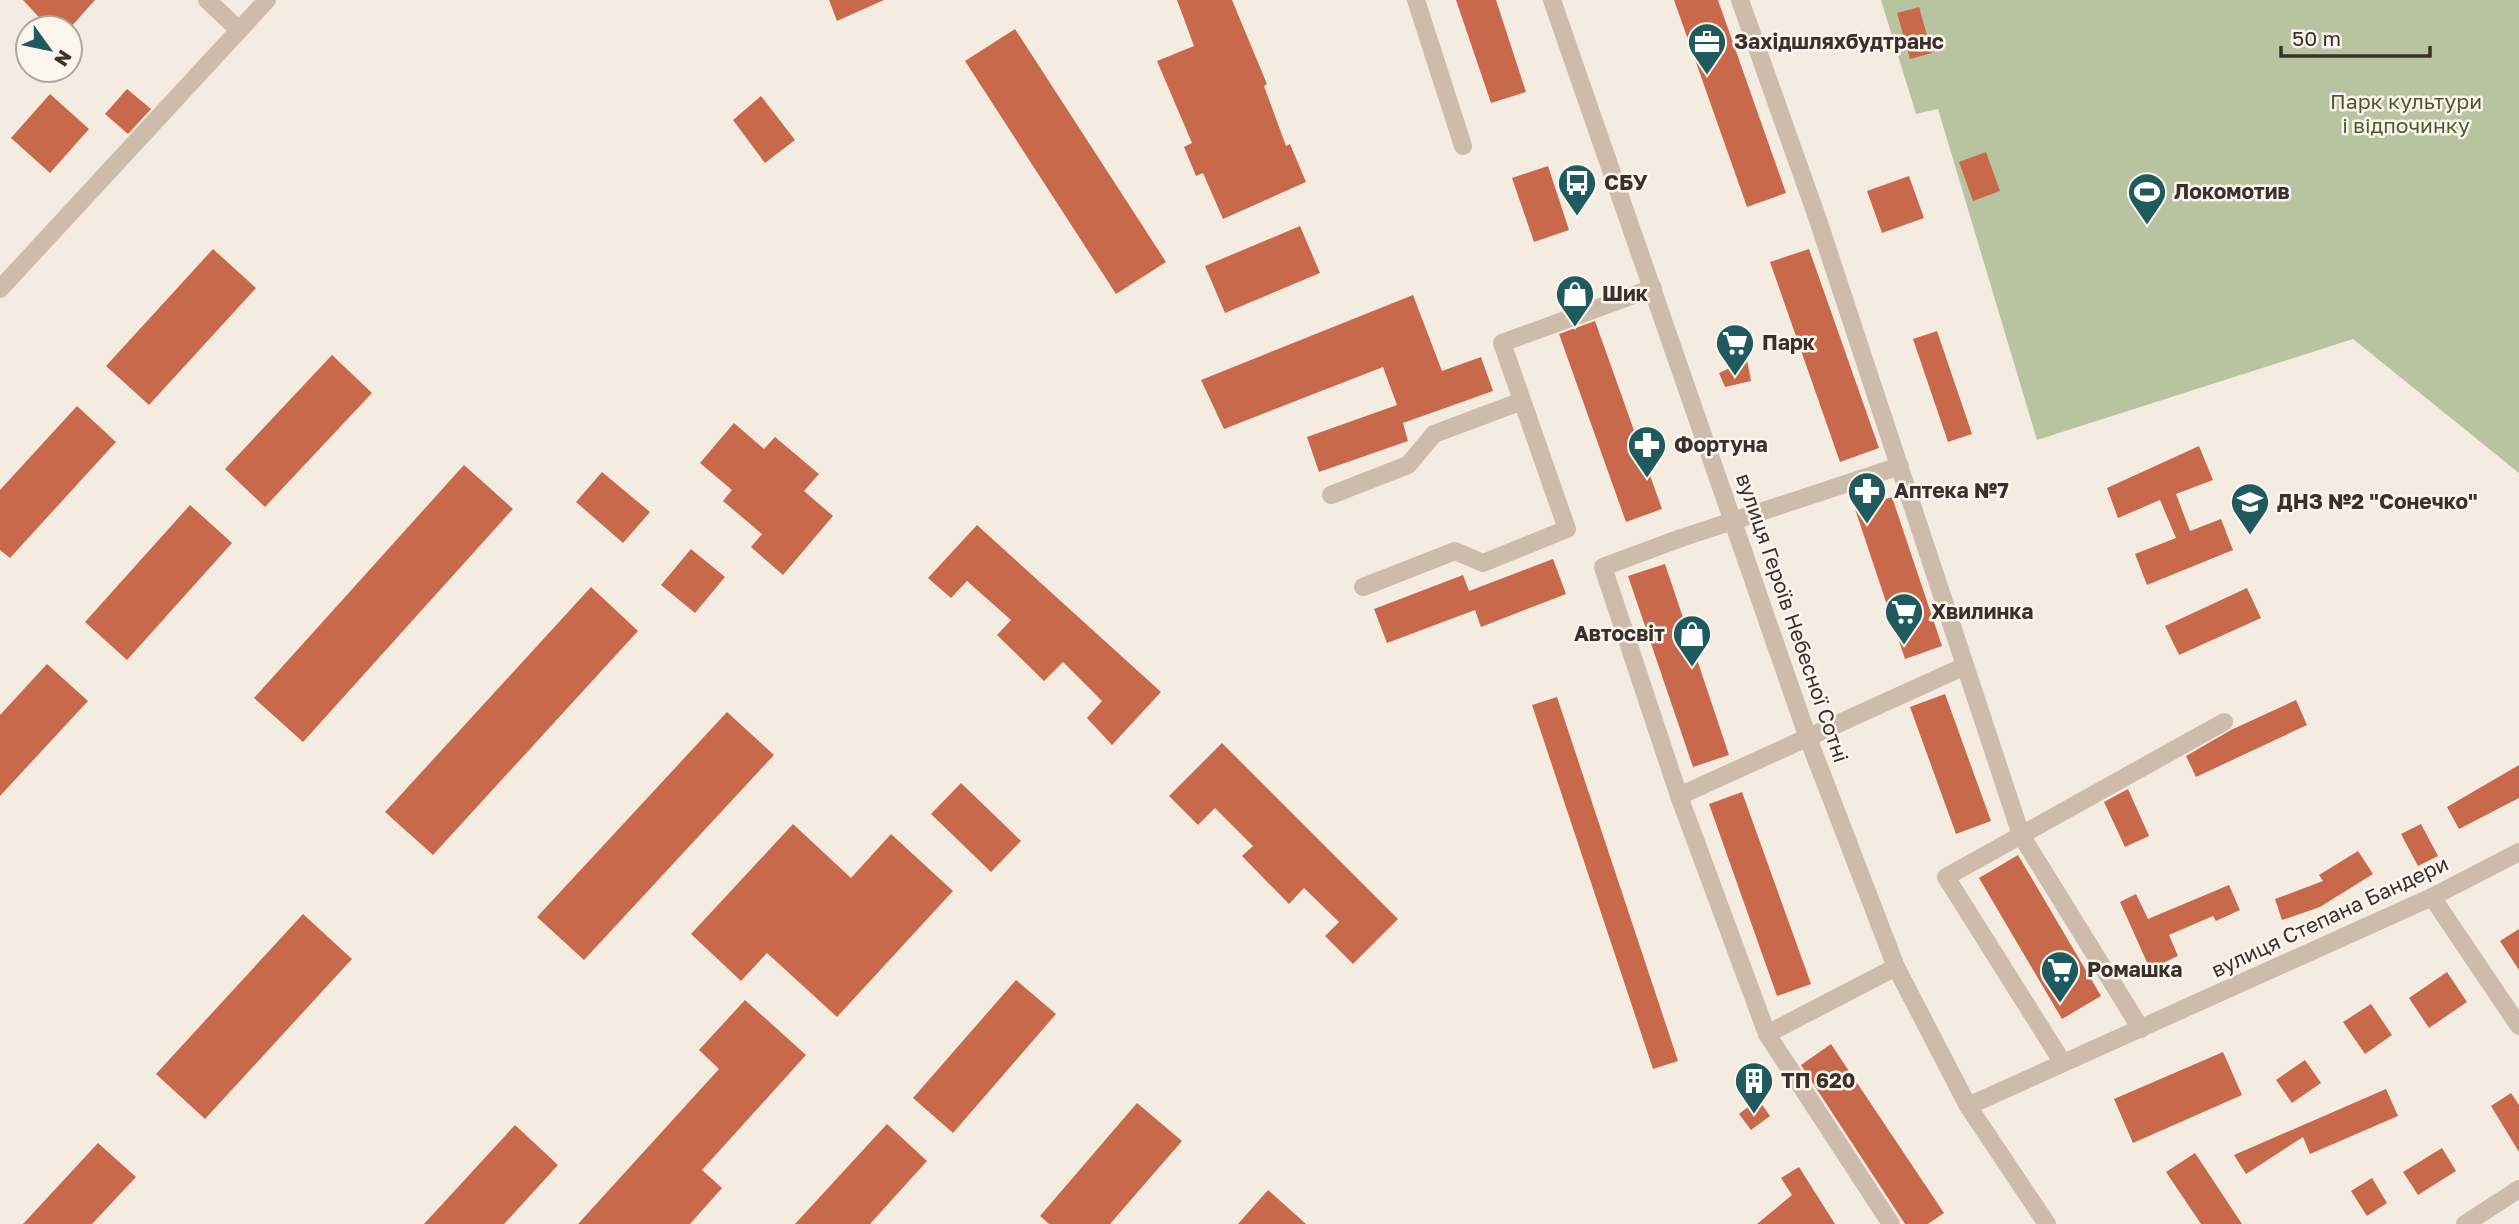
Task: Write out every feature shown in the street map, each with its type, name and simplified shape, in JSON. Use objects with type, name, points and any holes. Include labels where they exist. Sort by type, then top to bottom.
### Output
[{"type":"street","points":[[207,0],[239,30]]},
{"type":"street","points":[[0,289],[267,0]]},
{"type":"street","points":[[1416,0],[1463,146]]},
{"type":"street","name":"вулиця Героїв Небесної Сотні","points":[[1552,0],[1808,738],[1896,967],[1968,1106],[2047,1224]]},
{"type":"street","points":[[1740,0],[1818,220],[2021,835],[2141,1029]]},
{"type":"street","points":[[1363,587],[1455,551],[1483,564],[1566,529],[1502,343],[1653,288]]},
{"type":"street","points":[[1331,495],[1408,465],[1434,433],[1522,401]]},
{"type":"street","points":[[1891,1224],[1767,1034],[1679,796],[1603,567],[1900,466]]},
{"type":"street","points":[[1679,796],[1965,666]]},
{"type":"street","points":[[2063,1063],[1946,877],[2224,722]]},
{"type":"street","name":"вулиця Степана Бандери","points":[[1968,1106],[2432,897],[2519,852]]},
{"type":"street","points":[[2432,897],[2519,1026]]},
{"type":"street","points":[[1767,1034],[1896,967]]},
{"type":"street","points":[[2465,1224],[2519,1189]]},
{"type":"green space","name":"Локомотив","points":[[1881,0],[2519,0],[2519,473],[2353,339],[2037,440],[1938,109],[1916,114]]},
{"type":"building","points":[[23,0],[95,0],[82,14],[36,14]]},
{"type":"building","points":[[829,0],[884,0],[837,21]]},
{"type":"building","points":[[1177,0],[1232,0],[1267,84],[1264,86],[1286,146],[1290,144],[1306,182],[1223,219],[1203,173],[1196,176],[1184,147],[1192,143],[1157,61],[1194,46]]},
{"type":"building","points":[[1456,0],[1496,0],[1526,92],[1491,103]]},
{"type":"building","points":[[1674,0],[1718,0],[1786,193],[1747,207]]},
{"type":"building","points":[[1919,7],[1932,53],[1910,59],[1897,13]]},
{"type":"building","points":[[1015,29],[1166,262],[1116,294],[965,61]]},
{"type":"building","points":[[127,89],[151,109],[128,134],[105,114]]},
{"type":"building","points":[[50,94],[89,129],[50,173],[11,138]]},
{"type":"building","points":[[761,96],[795,140],[765,163],[733,120]]},
{"type":"building","points":[[1986,152],[2000,191],[1973,201],[1959,162]]},
{"type":"building","points":[[1548,166],[1569,230],[1534,242],[1512,178]]},
{"type":"building","points":[[1909,176],[1924,218],[1882,233],[1867,191]]},
{"type":"building","points":[[1300,226],[1320,273],[1225,313],[1205,266]]},
{"type":"building","points":[[213,249],[256,288],[149,405],[106,366]]},
{"type":"building","points":[[1809,249],[1879,448],[1840,462],[1770,262]]},
{"type":"building","points":[[1413,295],[1442,371],[1481,357],[1493,391],[1403,423],[1408,441],[1319,472],[1307,437],[1397,405],[1383,367],[1224,429],[1201,380]]},
{"type":"building","points":[[1595,321],[1662,509],[1626,522],[1559,334]]},
{"type":"building","points":[[1937,331],[1972,434],[1948,442],[1913,339]]},
{"type":"building","points":[[332,355],[372,393],[265,507],[225,469]]},
{"type":"building","name":"Парк","points":[[1747,360],[1751,381],[1725,387],[1719,373]]},
{"type":"building","points":[[77,406],[116,442],[10,558],[0,550],[0,490]]},
{"type":"building","points":[[734,423],[764,449],[775,437],[819,474],[804,491],[833,516],[783,575],[751,547],[762,534],[723,501],[732,490],[700,463]]},
{"type":"building","points":[[2199,446],[2213,480],[2176,494],[2190,531],[2221,519],[2233,550],[2147,585],[2135,554],[2176,538],[2160,500],[2118,518],[2107,488]]},
{"type":"building","points":[[464,465],[513,509],[303,742],[254,698]]},
{"type":"building","points":[[602,472],[650,512],[623,543],[576,502]]},
{"type":"building","points":[[1892,497],[1942,646],[1905,659],[1855,509]]},
{"type":"building","points":[[190,505],[232,543],[127,660],[85,622]]},
{"type":"building","points":[[977,525],[1161,692],[1112,745],[1087,718],[1102,701],[1063,662],[1044,681],[997,635],[1011,620],[967,581],[951,598],[928,578]]},
{"type":"building","points":[[691,549],[725,577],[695,613],[661,585]]},
{"type":"building","points":[[1553,559],[1566,594],[1481,627],[1475,610],[1387,643],[1374,609],[1463,575],[1469,591]]},
{"type":"building","points":[[1665,564],[1729,755],[1693,767],[1628,576]]},
{"type":"building","points":[[591,587],[638,631],[433,855],[385,812]]},
{"type":"building","points":[[2247,588],[2261,618],[2179,655],[2165,626]]},
{"type":"building","points":[[47,664],[88,701],[0,796],[0,715]]},
{"type":"building","points":[[1945,694],[1991,821],[1956,834],[1910,707]]},
{"type":"building","points":[[1557,697],[1678,1061],[1653,1069],[1532,705]]},
{"type":"building","points":[[2296,700],[2307,725],[2196,777],[2186,756],[2231,730]]},
{"type":"building","points":[[727,712],[774,755],[584,960],[537,917]]},
{"type":"building","points":[[1222,743],[1398,919],[1353,964],[1325,936],[1339,922],[1304,888],[1289,904],[1242,856],[1253,846],[1215,808],[1198,825],[1169,796]]},
{"type":"building","points":[[2519,765],[2519,798],[2459,829],[2447,807]]},
{"type":"building","points":[[961,783],[1021,841],[991,872],[931,814]]},
{"type":"building","points":[[2128,789],[2149,836],[2125,847],[2104,802]]},
{"type":"building","points":[[1742,792],[1811,984],[1777,996],[1709,804]]},
{"type":"building","points":[[793,824],[851,878],[891,834],[953,891],[837,1017],[767,953],[741,981],[691,934]]},
{"type":"building","points":[[2421,824],[2438,856],[2418,866],[2401,834]]},
{"type":"building","points":[[2358,851],[2373,874],[2320,907],[2282,920],[2275,899],[2323,881],[2319,875]]},
{"type":"building","points":[[2018,855],[2101,996],[2062,1019],[1979,878]]},
{"type":"building","points":[[2229,885],[2240,910],[2216,921],[2213,916],[2169,935],[2178,956],[2150,969],[2120,902],[2136,894],[2148,919]]},
{"type":"building","points":[[303,914],[352,959],[205,1119],[156,1074]]},
{"type":"building","points":[[2519,929],[2519,970],[2500,941]]},
{"type":"building","points":[[2447,972],[2467,1002],[2429,1028],[2409,998]]},
{"type":"building","points":[[1016,980],[1056,1014],[953,1133],[913,1098]]},
{"type":"building","points":[[745,1000],[806,1055],[702,1170],[722,1188],[690,1224],[578,1224],[719,1069],[699,1050]]},
{"type":"building","points":[[2371,1004],[2392,1035],[2365,1054],[2343,1022]]},
{"type":"building","points":[[1831,1044],[1944,1213],[1928,1224],[1905,1224],[1801,1065]]},
{"type":"building","points":[[2223,1052],[2242,1095],[2133,1143],[2114,1099]]},
{"type":"building","points":[[2305,1060],[2321,1083],[2292,1103],[2276,1080]]},
{"type":"building","points":[[2386,1089],[2398,1116],[2310,1154],[2303,1137],[2246,1174],[2234,1155]]},
{"type":"building","points":[[2511,1093],[2519,1105],[2519,1152],[2491,1106]]},
{"type":"building","name":"ТП 620","points":[[1758,1099],[1770,1116],[1751,1130],[1739,1114]]},
{"type":"building","points":[[1137,1103],[1182,1141],[1110,1224],[1049,1224],[1040,1216]]},
{"type":"building","points":[[887,1124],[927,1161],[870,1224],[795,1224]]},
{"type":"building","points":[[515,1125],[558,1165],[504,1224],[424,1224]]},
{"type":"building","points":[[98,1143],[136,1177],[92,1224],[23,1224]]},
{"type":"building","points":[[2442,1148],[2456,1171],[2418,1195],[2403,1172]]},
{"type":"building","points":[[2195,1153],[2242,1224],[2201,1224],[2166,1172]]},
{"type":"building","points":[[1799,1167],[1835,1224],[1757,1224],[1792,1195],[1781,1178]]},
{"type":"building","points":[[2372,1178],[2387,1203],[2367,1216],[2351,1191]]},
{"type":"building","points":[[1268,1190],[1306,1224],[1238,1224]]},
{"type":"place","name":"Західшляхбудтранс","points":[[1707,76]]},
{"type":"place","name":"СБУ","points":[[1577,217]]},
{"type":"place","name":"Локомотив","points":[[2147,226]]},
{"type":"place","name":"Шик","points":[[1575,328]]},
{"type":"place","name":"Парк","points":[[1735,377]]},
{"type":"place","name":"Фортуна","points":[[1647,479]]},
{"type":"place","name":"Аптека №7","points":[[1867,525]]},
{"type":"place","name":"ДНЗ №2 \"Сонечко\"","points":[[2250,536]]},
{"type":"place","name":"Хвилинка","points":[[1904,646]]},
{"type":"place","name":"Автосвіт","points":[[1692,668]]},
{"type":"place","name":"Ромашка","points":[[2060,1004]]},
{"type":"place","name":"ТП 620","points":[[1754,1115]]},
{"type":"park label","name":"Парк культури і відпочинку","points":[[2406,114]]}]
